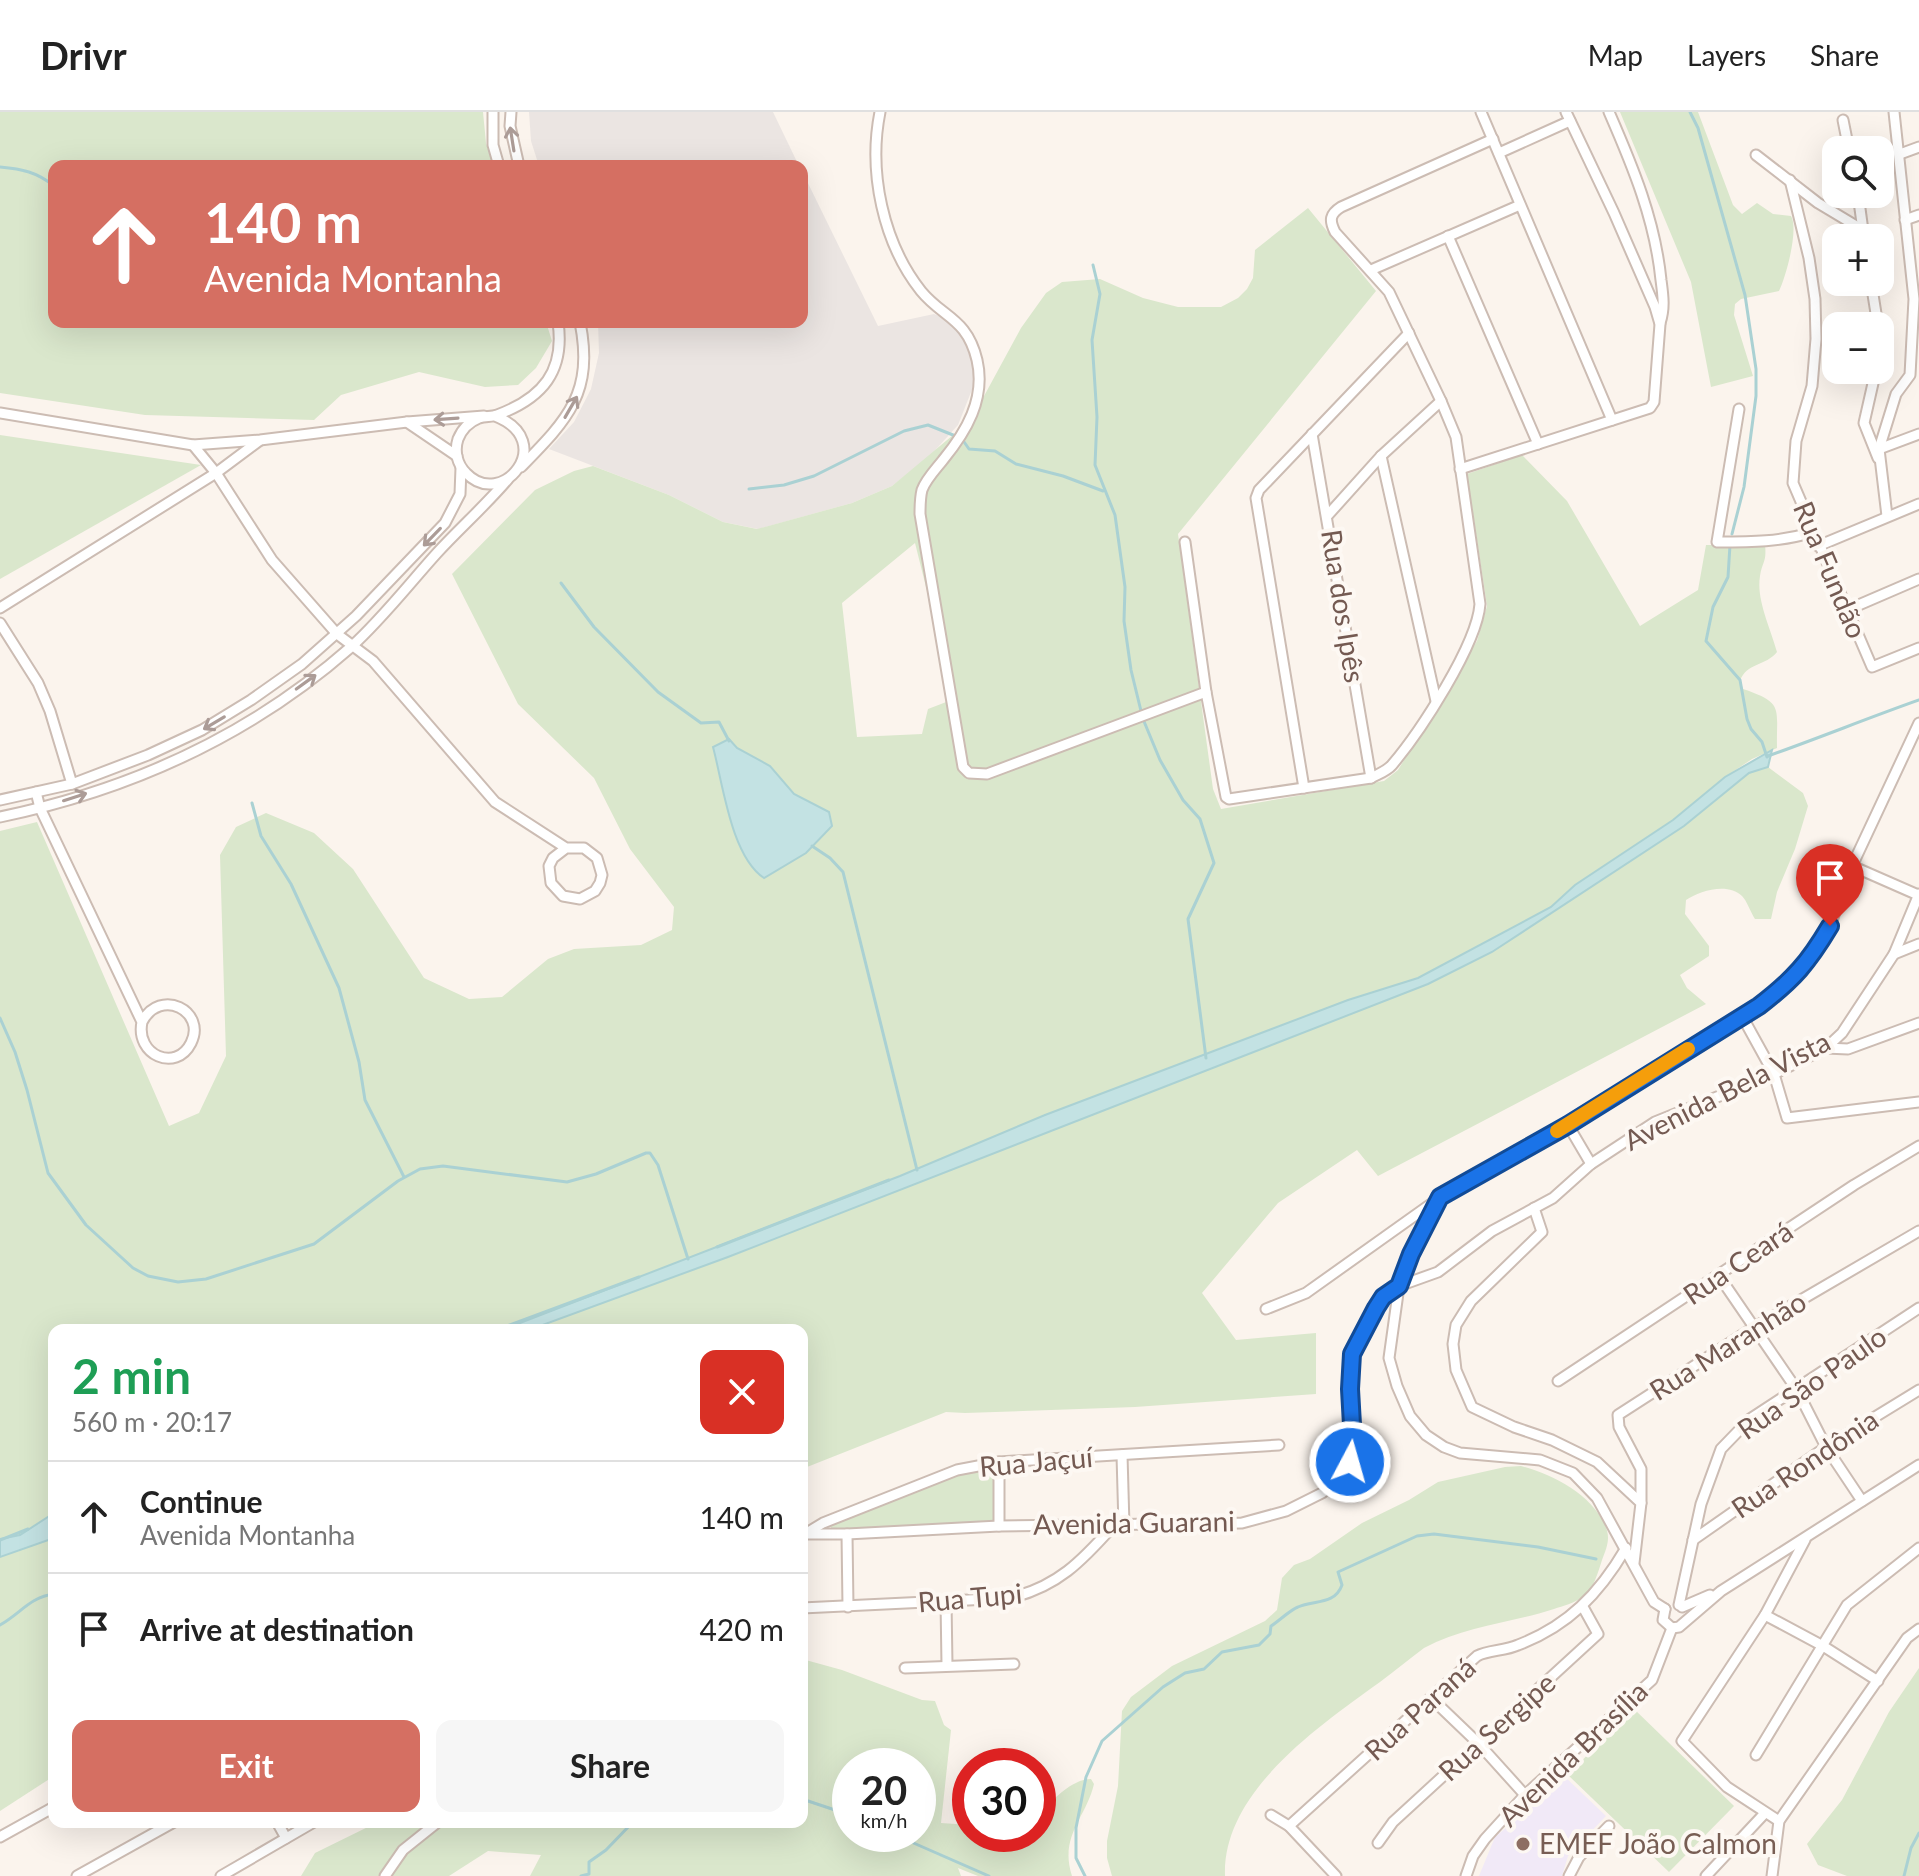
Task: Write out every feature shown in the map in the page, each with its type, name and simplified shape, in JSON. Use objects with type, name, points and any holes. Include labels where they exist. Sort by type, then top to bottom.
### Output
[{"type":"street","points":[[493,112],[493,145],[497,160]]},
{"type":"street","points":[[511,112],[510,126],[518,160]]},
{"type":"street","points":[[880,112],[876,168],[882,208],[895,249],[922,292],[960,324],[977,360],[979,392],[973,412],[956,444],[924,486],[920,514],[963,767],[969,773],[987,774],[1206,692]]},
{"type":"street","points":[[1481,112],[1612,420]]},
{"type":"street","points":[[1460,469],[1650,408],[1654,402],[1660,324],[1664,311],[1657,245],[1637,175],[1609,112]]},
{"type":"street","points":[[1887,516],[1879,449],[1896,394],[1914,373],[1916,298],[1894,112]]},
{"type":"street","points":[[1499,153],[1568,117],[1620,226],[1660,324]]},
{"type":"street","points":[[1843,120],[1846,136]]},
{"type":"street","points":[[1185,542],[1206,692],[1226,797],[1371,778],[1390,767],[1436,701],[1471,639],[1479,619],[1480,604],[1456,437],[1389,292],[1335,232],[1330,222],[1334,211],[1493,139]]},
{"type":"street","points":[[1900,154],[1919,147]]},
{"type":"street","points":[[1756,155],[1849,224]]},
{"type":"street","name":"Rua Fundão","points":[[1790,180],[1809,258],[1815,299],[1816,339],[1812,386],[1796,441],[1793,483],[1872,667],[1919,648]]},
{"type":"street","points":[[1371,270],[1520,205]]},
{"type":"street","points":[[1905,220],[1919,215]]},
{"type":"street","points":[[1448,236],[1538,444]]},
{"type":"street","points":[[495,416],[541,388],[553,373],[560,356],[558,328]]},
{"type":"street","points":[[0,817],[40,808],[157,770],[199,751],[255,718],[352,645],[521,467],[567,414],[578,394],[585,367],[581,328]]},
{"type":"street","points":[[1304,788],[1256,498],[1259,490],[1409,333]]},
{"type":"street","points":[[1873,384],[1864,423],[1880,463]]},
{"type":"street","points":[[1328,515],[1381,456],[1441,401]]},
{"type":"street","points":[[1739,409],[1717,542],[1770,542],[1813,532]]},
{"type":"street","points":[[0,413],[193,445],[407,422],[495,416],[516,428],[522,437],[521,467]]},
{"type":"street","points":[[0,800],[72,784],[148,755],[202,730],[302,664],[337,634],[445,523],[460,494],[461,468],[457,443],[471,421],[484,416]]},
{"type":"street","points":[[407,422],[457,456]]},
{"type":"street","name":"Rua dos Ipês","points":[[1312,434],[1371,778]]},
{"type":"street","points":[[1879,449],[1919,434]]},
{"type":"street","points":[[0,608],[216,473],[260,440]]},
{"type":"street","points":[[193,445],[216,473],[272,560],[337,634],[373,661],[495,802],[566,848],[584,848],[597,858],[601,866],[600,883],[595,891],[580,899],[563,896],[551,883],[549,866],[553,858],[566,848]]},
{"type":"street","points":[[1381,456],[1436,701]]},
{"type":"street","points":[[461,468],[482,483],[508,479]]},
{"type":"street","points":[[1818,546],[1919,504]]},
{"type":"street","points":[[1847,610],[1919,579]]},
{"type":"street","points":[[0,623],[38,683],[50,711],[72,784]]},
{"type":"street","points":[[1266,1309],[1306,1293],[1440,1197],[1568,1125],[1786,985],[1810,960],[1830,926],[1852,866],[1919,723]]},
{"type":"street","points":[[36,792],[40,808],[142,1022],[141,1038],[149,1052],[172,1058],[191,1044],[194,1028],[182,1008],[166,1004],[158,1006],[151,1009],[142,1022]]},
{"type":"street","points":[[1852,866],[1919,894]]},
{"type":"street","name":"Avenida Bela Vista","points":[[1399,1286],[1438,1272],[1492,1231],[1553,1198],[1591,1164],[1655,1122],[1774,1074],[1826,1048],[1842,1033],[1894,954],[1919,894]]},
{"type":"street","points":[[1894,954],[1919,944]]},
{"type":"street","points":[[1742,1016],[1774,1074],[1787,1118],[1919,1102]]},
{"type":"street","points":[[1826,1048],[1848,1049],[1919,1023]]},
{"type":"street","points":[[1568,1125],[1591,1164]]},
{"type":"street","name":"Rua Ceará","points":[[1558,1381],[1854,1185],[1919,1146]]},
{"type":"street","points":[[1440,1197],[1411,1254],[1399,1286],[1394,1315],[1389,1358],[1410,1416],[1426,1435],[1460,1453],[1540,1460],[1573,1473],[1597,1498],[1654,1602],[1665,1609]]},
{"type":"street","points":[[1534,1208],[1542,1232],[1471,1301],[1456,1325],[1453,1344],[1456,1370],[1472,1407],[1597,1462],[1641,1503],[1634,1563]]},
{"type":"street","name":"Rua Maranhão","points":[[1641,1503],[1641,1469],[1619,1427],[1618,1415],[1753,1328],[1919,1231]]},
{"type":"street","points":[[1719,1276],[1797,1390],[1826,1447],[1862,1501]]},
{"type":"street","name":"Avenida Guarani","points":[[808,1534],[999,1526],[1242,1523],[1286,1511],[1322,1493],[1340,1478],[1350,1462],[1353,1443],[1350,1365],[1358,1340],[1376,1308],[1383,1297],[1399,1286]]},
{"type":"street","points":[[1376,1308],[1387,1309],[1394,1315]]},
{"type":"street","name":"Rua São Paulo","points":[[1680,1606],[1701,1504],[1721,1449],[1750,1419],[1919,1308]]},
{"type":"street","name":"Rua Rondônia","points":[[1693,1540],[1826,1447],[1919,1390]]},
{"type":"street","name":"Rua Jaçuí","points":[[808,1532],[957,1470],[999,1462],[1279,1445]]},
{"type":"street","points":[[1118,1526],[1122,1455]]},
{"type":"street","points":[[999,1462],[999,1526]]},
{"type":"street","points":[[1721,1591],[1680,1606],[1672,1605],[1665,1609],[1663,1620],[1672,1628],[1684,1623],[1721,1591],[1919,1465]]},
{"type":"street","name":"Rua Tupi","points":[[808,1608],[1010,1598],[1038,1592],[1058,1579],[1118,1526]]},
{"type":"street","points":[[847,1534],[848,1607]]},
{"type":"street","points":[[1779,1821],[1727,1787],[1682,1741],[1765,1615],[1805,1540]]},
{"type":"street","name":"Rua Paraná","points":[[1289,1826],[1477,1656],[1484,1652],[1507,1650],[1544,1635],[1583,1607],[1626,1548]]},
{"type":"street","points":[[1756,1755],[1847,1605],[1919,1548]]},
{"type":"street","points":[[1771,1560],[1785,1577]]},
{"type":"street","points":[[946,1601],[947,1665]]},
{"type":"street","points":[[1680,1606],[1686,1615],[1684,1623]]},
{"type":"street","name":"Rua Sergipe","points":[[1378,1843],[1393,1822],[1598,1634],[1583,1607]]},
{"type":"street","points":[[1765,1615],[1823,1646],[1878,1681]]},
{"type":"street","name":"Avenida Brasília","points":[[1466,1876],[1473,1856],[1485,1839],[1525,1795],[1652,1680],[1672,1628]]},
{"type":"street","points":[[1772,1876],[1779,1821],[1907,1638],[1919,1629]]},
{"type":"street","points":[[905,1668],[1014,1664]]},
{"type":"street","points":[[1431,1698],[1479,1744],[1525,1795]]},
{"type":"street","points":[[0,1837],[48,1810]]},
{"type":"street","points":[[1706,1876],[1765,1813]]},
{"type":"street","points":[[1271,1815],[1289,1826],[1336,1876]]},
{"type":"street","points":[[1569,1876],[1579,1857],[1609,1826]]},
{"type":"street","points":[[77,1876],[163,1828]]},
{"type":"street","points":[[280,1828],[286,1838]]},
{"type":"street","points":[[221,1876],[304,1828]]},
{"type":"street","points":[[385,1876],[403,1850],[430,1828]]},
{"type":"shaded area","points":[[529,112],[773,112],[796,160],[537,160],[531,141]]},
{"type":"shaded area","points":[[808,183],[878,326],[934,314],[952,321],[967,342],[977,377],[958,425],[929,457],[892,486],[852,503],[758,529],[723,522],[669,495],[549,449],[574,422],[591,389],[599,353],[598,328],[808,328]]},
{"type":"shaded area","points":[[1562,1774],[1606,1816],[1568,1856],[1562,1876],[1479,1876],[1495,1837]]},
{"type":"green space","points":[[0,112],[483,112],[491,160],[48,160],[48,328],[548,328],[552,341],[536,368],[518,385],[485,387],[419,372],[341,395],[314,420],[145,415],[0,393]]},
{"type":"green space","points":[[1620,112],[1698,112],[1733,205],[1742,214],[1757,203],[1773,214],[1791,216],[1793,242],[1779,291],[1741,299],[1735,304],[1734,315],[1753,376],[1711,387],[1691,282]]},
{"type":"green space","points":[[1308,208],[1376,291],[1178,534],[1213,789],[1221,809],[1384,781],[1398,770],[1477,641],[1487,606],[1467,474],[1522,455],[1567,501],[1640,626],[1698,590],[1706,545],[1765,545],[1760,595],[1777,652],[1747,671],[1740,681],[1743,689],[1772,703],[1777,715],[1777,748],[1752,759],[1725,777],[1673,820],[1575,885],[1551,907],[1418,978],[1348,1000],[1045,1115],[900,1176],[518,1324],[48,1324],[48,1517],[19,1535],[0,1539],[0,831],[37,822],[169,1126],[199,1113],[226,1056],[220,855],[236,827],[266,813],[314,833],[353,869],[424,978],[469,999],[502,997],[548,959],[574,949],[641,945],[672,930],[674,907],[630,849],[594,778],[518,704],[452,574],[535,490],[574,471],[593,466],[669,495],[723,522],[757,529],[852,503],[892,486],[971,420],[1021,328],[1046,293],[1062,282],[1100,279],[1143,298],[1178,307],[1221,307],[1238,298],[1253,278],[1255,250]],"holes":[[[915,543],[954,699],[928,709],[922,734],[857,737],[842,603]],[[729,739],[737,748],[770,766],[794,794],[829,812],[727,802]]]},
{"type":"green space","points":[[0,435],[201,465],[0,579]]},
{"type":"green space","points":[[1768,767],[1803,793],[1808,806],[1777,892],[1771,919],[1755,919],[1742,896],[1729,889],[1706,891],[1686,900],[1685,914],[1709,946],[1709,956],[1680,975],[1687,988],[1706,1004],[1378,1176],[1357,1150],[1278,1203],[1202,1293],[1236,1340],[1316,1333],[1316,1394],[1135,1407],[946,1412],[808,1467],[808,1324],[545,1324],[729,1257],[1428,983],[1492,952],[1684,826],[1749,773]]},
{"type":"green space","points":[[1521,1466],[1569,1487],[1590,1504],[1605,1525],[1607,1547],[1587,1594],[1561,1607],[1472,1630],[1424,1648],[1330,1719],[1278,1764],[1257,1789],[1239,1816],[1228,1845],[1225,1876],[1112,1876],[1107,1858],[1107,1841],[1118,1786],[1122,1711],[1131,1697],[1172,1666],[1265,1621],[1277,1610],[1282,1578],[1294,1565],[1310,1559],[1362,1523],[1438,1482]]},
{"type":"green space","points":[[995,1471],[996,1523],[831,1530],[831,1526],[955,1473]]},
{"type":"green space","points":[[48,1540],[48,1780],[0,1811],[0,1557]]},
{"type":"green space","points":[[808,1661],[922,1700],[935,1701],[944,1725],[951,1730],[941,1823],[952,1824],[952,1852],[1056,1852],[1056,1798],[1084,1780],[1091,1779],[1094,1784],[1071,1838],[1069,1862],[1072,1876],[978,1876],[958,1868],[961,1876],[530,1876],[541,1855],[488,1851],[449,1876],[301,1876],[315,1853],[366,1828],[808,1828]]},
{"type":"green space","points":[[1919,1668],[1919,1876],[1847,1876],[1818,1865],[1807,1844],[1842,1800],[1889,1712]]},
{"type":"green space","points":[[1633,1708],[1734,1806],[1669,1872],[1568,1775]]},
{"type":"water","points":[[729,739],[737,748],[770,766],[794,794],[829,812],[832,826],[806,853],[764,878],[753,868],[736,837],[725,799],[713,747]]},
{"type":"water","points":[[1772,750],[1768,767],[1749,773],[1684,826],[1492,952],[1428,984],[728,1257],[545,1324],[518,1324],[900,1176],[1045,1115],[1348,1000],[1418,978],[1551,907],[1575,885],[1673,820],[1725,777]]},
{"type":"water","points":[[48,1517],[48,1540],[0,1557],[0,1539],[20,1535]]},
{"type":"waterway","points":[[1690,112],[1698,128],[1745,295],[1756,369],[1756,396],[1744,487],[1732,534]]},
{"type":"waterway","points":[[0,167],[29,172],[48,182]]},
{"type":"waterway","points":[[1093,265],[1100,294],[1092,340],[1097,417],[1095,465],[1115,515],[1125,587],[1124,621],[1141,711]]},
{"type":"waterway","points":[[749,489],[784,485],[814,476],[904,431],[928,425],[958,437]]},
{"type":"waterway","points":[[962,439],[969,449],[995,451],[1016,464],[1063,476],[1103,491]]},
{"type":"waterway","points":[[1730,545],[1728,577],[1713,607],[1706,641],[1740,680],[1747,719],[1762,742],[1767,757]]},
{"type":"waterway","points":[[561,583],[594,627],[658,692],[701,723],[719,722],[729,741]]},
{"type":"waterway","points":[[1768,756],[1919,700]]},
{"type":"waterway","points":[[1143,719],[1160,760],[1183,800],[1200,819],[1214,863],[1188,919],[1206,1058]]},
{"type":"waterway","points":[[252,803],[261,836],[291,884],[339,988],[359,1062],[365,1100],[404,1177]]},
{"type":"waterway","points":[[812,846],[843,872],[917,1170]]},
{"type":"waterway","points":[[0,1018],[27,1090],[48,1173],[86,1225],[133,1268],[148,1276],[178,1282],[206,1279],[314,1244],[398,1181],[420,1169],[443,1166],[567,1182],[596,1174],[646,1153],[650,1153],[658,1165],[688,1259]]},
{"type":"waterway","points":[[717,1247],[889,1180]]},
{"type":"waterway","points":[[512,1324],[639,1277]]},
{"type":"waterway","points":[[0,1540],[28,1529]]},
{"type":"waterway","points":[[1085,1876],[1076,1858],[1076,1828],[1086,1777],[1102,1741],[1163,1687],[1185,1673],[1204,1669],[1222,1652],[1259,1645],[1270,1634],[1271,1626],[1292,1611],[1334,1596],[1342,1585],[1338,1572],[1417,1536],[1434,1534],[1538,1547],[1596,1559]]},
{"type":"waterway","points":[[0,1625],[32,1602],[48,1596]]},
{"type":"waterway","points":[[808,1801],[832,1809]]},
{"type":"waterway","points":[[581,1876],[589,1874],[589,1862],[627,1828]]},
{"type":"waterway","points":[[1904,1876],[1911,1848],[1919,1833]]},
{"type":"waterway","points":[[934,1852],[989,1876]]},
{"type":"slow traffic","points":[[1557,1131],[1688,1049]]},
{"type":"place","name":"EMEF João Calmon","points":[[1523,1844]]},
{"type":"route","points":[[1350,1462],[1354,1423],[1350,1389],[1352,1354],[1383,1297],[1399,1286],[1411,1254],[1440,1197],[1568,1125],[1759,1006],[1786,985],[1810,960],[1830,926]]}]
